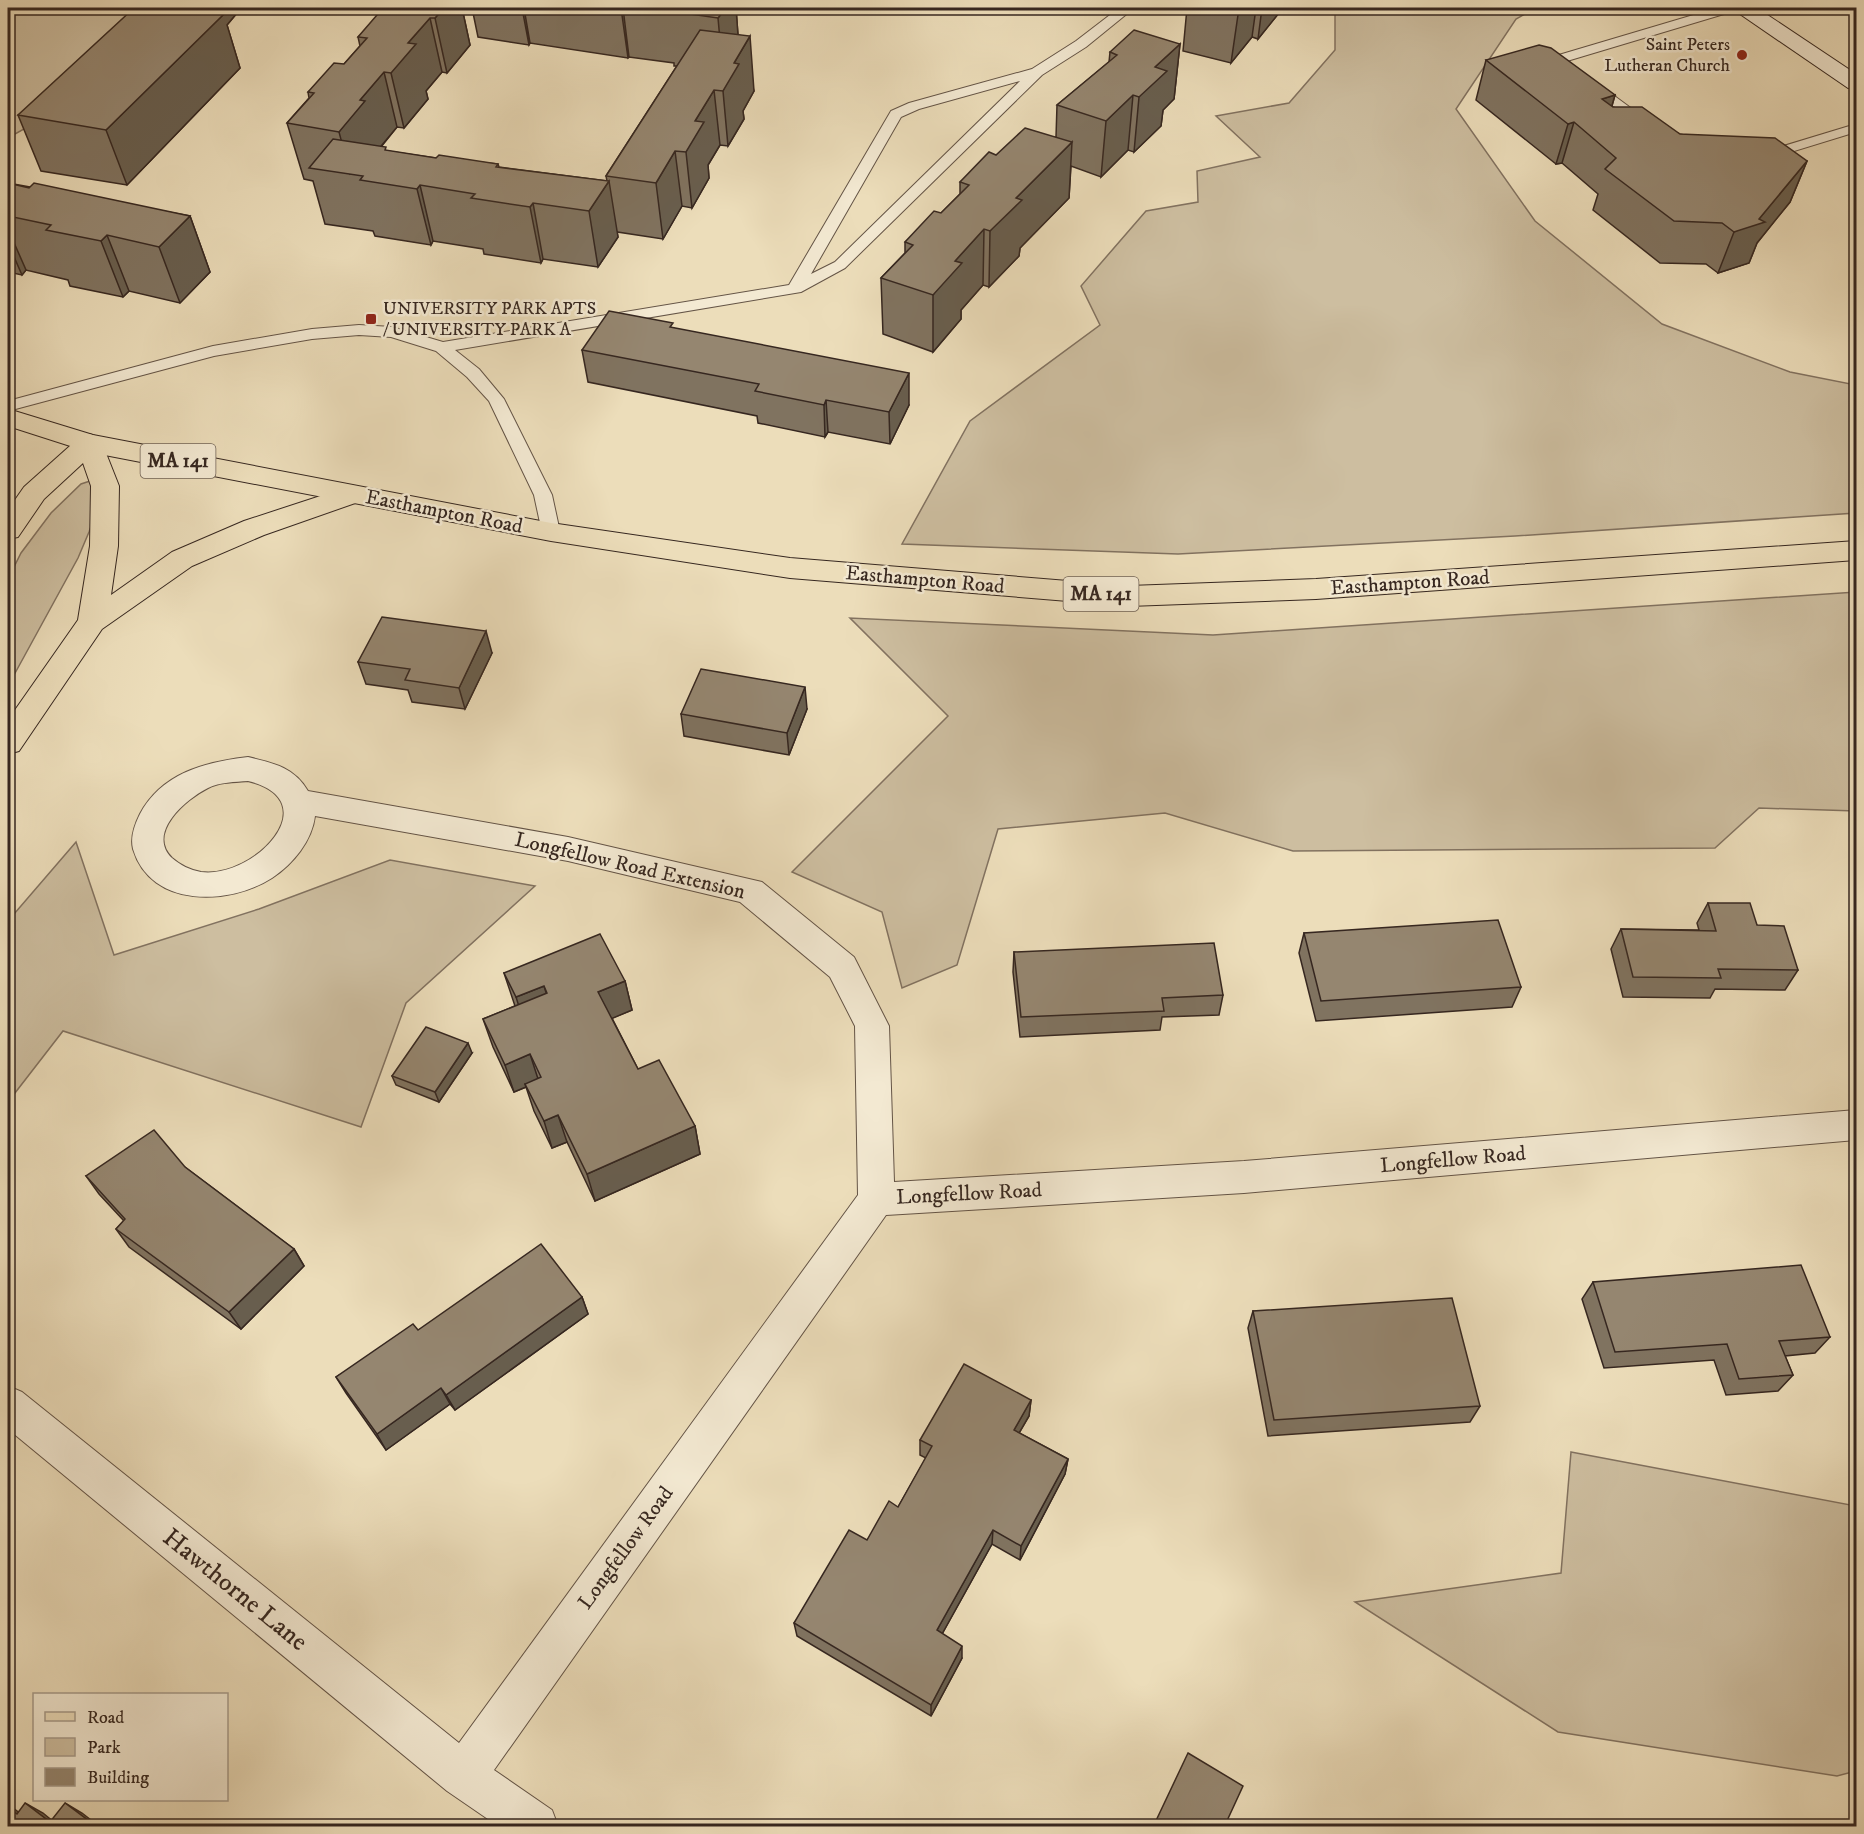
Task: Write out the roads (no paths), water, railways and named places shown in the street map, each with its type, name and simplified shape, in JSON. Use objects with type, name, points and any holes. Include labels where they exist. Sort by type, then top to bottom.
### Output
[{"type":"main road","name":"Easthampton Road","points":[[8,417],[90,443],[551,532],[790,568],[1129,596],[1316,589],[1857,551]]},
{"type":"main road","points":[[8,530],[34,493],[90,443],[105,486],[104,546],[92,622]]},
{"type":"main road","points":[[8,743],[92,622],[182,559],[254,528],[351,495]]},
{"type":"street","points":[[1744,8],[1857,83]]},
{"type":"street","points":[[248,770],[270,774],[289,785],[299,801],[300,819],[294,837],[282,854],[263,869],[240,879],[215,884],[191,883],[170,876],[156,864],[148,849],[149,831],[157,811],[174,793],[196,780],[222,771],[248,770]]},
{"type":"street","name":"Longfellow Road Extension","points":[[299,801],[568,849],[750,891],[842,967],[872,1026],[876,1199]]},
{"type":"street","name":"Longfellow Road","points":[[463,1775],[876,1199],[984,1194],[1424,1163],[1857,1125]]},
{"type":"street","name":"Hawthorne Lane","points":[[8,1405],[463,1775]]},
{"type":"street","points":[[463,1775],[536,1827]]},
{"type":"lane","points":[[442,347],[795,289],[840,265],[1037,72],[1082,44],[1127,8]]},
{"type":"lane","points":[[1649,129],[1557,60],[1729,8]]},
{"type":"lane","points":[[795,289],[896,114],[914,106],[1037,72]]},
{"type":"lane","points":[[1751,160],[1857,128]]},
{"type":"lane","points":[[8,406],[213,351],[312,334],[359,330],[392,332],[442,347],[473,373],[496,399],[543,495],[551,532]]},
{"type":"place","name":"Saint Peters Lutheran Church","points":[[1742,55]]},
{"type":"place","name":"UNIVERSITY PARK APTS / UNIVERSITY PARK A","points":[[371,319]]}]
